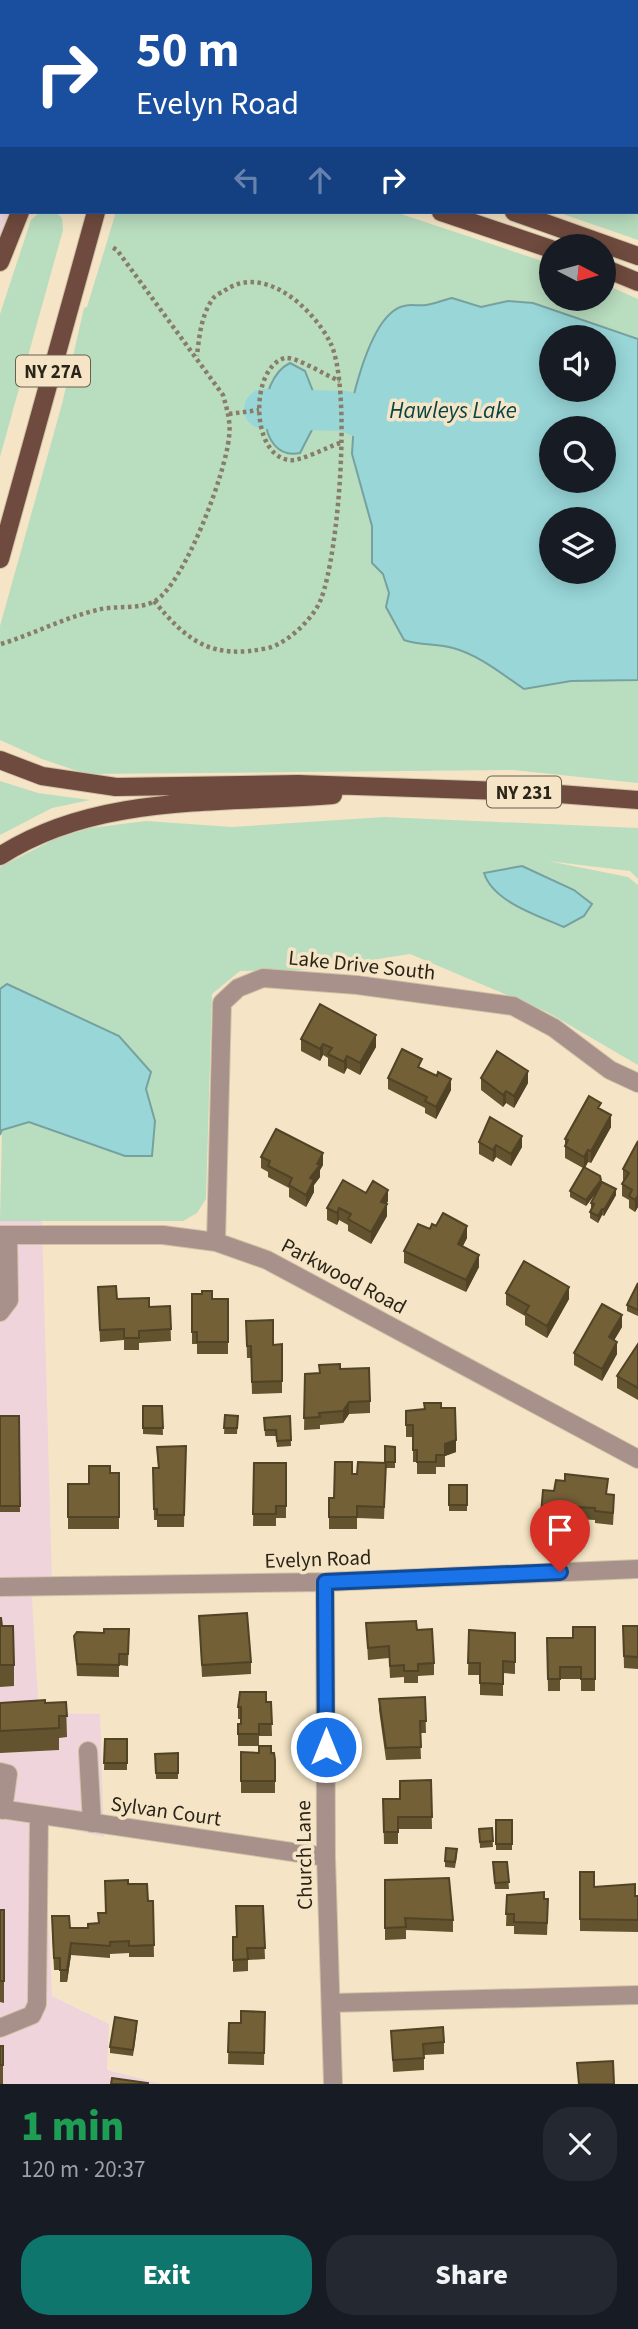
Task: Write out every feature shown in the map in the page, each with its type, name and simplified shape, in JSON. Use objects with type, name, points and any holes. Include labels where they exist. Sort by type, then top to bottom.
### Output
[{"type":"main road","points":[[0,262],[19,214]]},
{"type":"main road","name":"NY 27A","points":[[0,559],[95,214]]},
{"type":"main road","points":[[447,214],[539,245]]},
{"type":"main road","points":[[519,214],[638,256]]},
{"type":"main road","points":[[616,273],[638,282]]},
{"type":"main road","points":[[0,760],[42,776],[116,787],[298,784],[409,789]]},
{"type":"main road","points":[[0,856],[55,828],[96,815],[211,802],[409,789]]},
{"type":"main road","name":"NY 231","points":[[409,789],[533,792],[638,800]]},
{"type":"street","name":"Lake Drive South","points":[[216,1242],[222,1003],[239,988],[263,978],[357,985],[513,1006],[554,1028],[610,1070],[638,1083]]},
{"type":"street","name":"Parkwood Road","points":[[4,1235],[163,1235],[216,1242],[267,1260],[638,1459]]},
{"type":"street","points":[[0,1312],[9,1300],[4,1235]]},
{"type":"street","name":"Evelyn Road","points":[[0,1587],[325,1582],[638,1569]]},
{"type":"street","name":"Church Lane","points":[[325,1582],[326,1857],[333,2084]]},
{"type":"street","points":[[88,1751],[92,1823]]},
{"type":"street","points":[[0,1772],[8,1774],[1,1810]]},
{"type":"street","name":"Sylvan Court","points":[[1,1810],[326,1857]]},
{"type":"street","points":[[0,2028],[32,2015],[37,2004],[39,1815]]},
{"type":"street","points":[[331,2003],[638,1995]]},
{"type":"path","points":[[1,644],[62,620],[100,609],[154,601],[169,586],[193,546],[217,484],[229,438],[229,414],[223,395],[117,250],[110,246]]},
{"type":"path","points":[[154,601],[178,630],[201,646],[236,652],[271,648],[303,626],[321,601],[334,550],[340,443],[340,381],[330,343],[312,316],[286,294],[261,281],[233,285],[212,299],[200,328],[197,356]]},
{"type":"path","points":[[340,381],[317,373],[293,358],[284,359],[272,365],[265,378],[259,410],[262,431],[270,450],[281,458],[301,459],[340,443]]},
{"type":"path","points":[[229,414],[259,410]]},
{"type":"shaded area","points":[[0,214],[9,214],[0,236]]},
{"type":"shaded area","points":[[0,1221],[42,1221],[52,1581],[31,1581],[39,1713],[100,1714],[104,1837],[44,1823],[52,1996],[109,2024],[107,2070],[162,2084],[0,2084]]},
{"type":"green space","points":[[38,214],[58,214],[62,218],[63,230],[0,457],[0,314],[31,220]]},
{"type":"green space","points":[[115,214],[401,214],[539,260],[539,312],[616,312],[616,289],[638,299],[638,783],[513,770],[86,774],[42,759],[0,740],[0,626],[62,404],[84,308],[87,307]]},
{"type":"green space","points":[[563,214],[638,214],[638,240]]},
{"type":"green space","points":[[0,781],[38,793],[90,800],[52,808],[0,835]]},
{"type":"green space","points":[[384,817],[638,828],[638,879],[630,871],[548,861],[628,877],[638,885],[638,1065],[547,1012],[410,954],[310,970],[240,971],[212,994],[206,1199],[197,1213],[183,1221],[0,1221],[2,1130],[29,1122],[125,1156],[152,1156],[155,1122],[146,1089],[119,1036],[7,984],[0,989],[0,867],[55,839],[90,828],[146,821],[232,827]]},
{"type":"water","name":"Hawleys Lake","points":[[452,298],[481,307],[508,301],[533,303],[539,305],[539,312],[559,312],[597,325],[539,325],[539,402],[616,402],[616,331],[638,339],[638,680],[571,681],[524,689],[463,651],[404,640],[386,607],[389,593],[383,574],[372,563],[372,526],[352,454],[354,422],[346,420],[346,401],[353,398],[370,345],[385,320],[404,306],[426,305]]},
{"type":"water","points":[[290,363],[305,371],[314,394],[335,400],[336,420],[315,424],[300,453],[285,452],[275,445],[268,433],[265,418],[270,386],[279,372]]},
{"type":"water","points":[[522,866],[574,890],[592,904],[584,916],[564,927],[542,918],[507,900],[489,883],[484,873]]},
{"type":"water","points":[[7,984],[119,1036],[151,1072],[146,1089],[155,1121],[152,1156],[125,1156],[29,1122],[2,1130],[0,1135],[0,989]]},
{"type":"building","points":[[320,1004],[376,1035],[360,1063],[347,1056],[344,1062],[328,1054],[332,1048],[323,1044],[320,1049],[301,1039]]},
{"type":"building","points":[[402,1049],[422,1059],[418,1067],[437,1076],[438,1072],[451,1079],[436,1107],[425,1101],[427,1097],[388,1078]]},
{"type":"building","points":[[497,1051],[528,1071],[514,1096],[506,1091],[503,1095],[481,1078]]},
{"type":"building","points":[[589,1096],[601,1103],[598,1108],[611,1115],[591,1151],[588,1150],[584,1157],[565,1146],[568,1140],[565,1139]]},
{"type":"building","points":[[490,1117],[522,1136],[511,1154],[496,1145],[493,1150],[479,1142]]},
{"type":"building","points":[[276,1129],[323,1153],[317,1164],[320,1165],[310,1178],[314,1180],[306,1195],[289,1185],[292,1178],[268,1166],[270,1161],[261,1157]]},
{"type":"building","points":[[638,1141],[638,1195],[635,1200],[629,1196],[632,1190],[622,1184],[629,1173],[623,1169]]},
{"type":"building","points":[[584,1167],[600,1176],[601,1180],[586,1200],[570,1191]]},
{"type":"building","points":[[343,1180],[366,1193],[373,1181],[388,1190],[381,1202],[387,1204],[371,1232],[348,1219],[351,1214],[339,1208],[337,1213],[327,1208]]},
{"type":"building","points":[[602,1182],[616,1189],[598,1216],[590,1212],[594,1204],[591,1203]]},
{"type":"building","points":[[443,1213],[467,1226],[458,1244],[479,1255],[466,1280],[404,1251],[418,1224],[430,1229],[432,1224],[436,1226]]},
{"type":"building","points":[[524,1261],[569,1287],[547,1326],[525,1313],[529,1306],[506,1293]]},
{"type":"building","points":[[638,1283],[638,1310],[627,1305]]},
{"type":"building","points":[[116,1286],[117,1299],[149,1298],[149,1307],[170,1306],[171,1329],[139,1331],[139,1338],[124,1338],[124,1329],[100,1330],[98,1287]]},
{"type":"building","points":[[202,1291],[212,1291],[212,1299],[228,1299],[228,1342],[197,1342],[197,1332],[192,1332],[192,1294],[202,1294]]},
{"type":"building","points":[[602,1304],[622,1315],[609,1337],[617,1342],[602,1369],[574,1353]]},
{"type":"building","points":[[273,1320],[273,1345],[282,1344],[282,1381],[252,1382],[251,1346],[247,1346],[246,1321]]},
{"type":"building","points":[[638,1344],[638,1388],[617,1376]]},
{"type":"building","points":[[340,1364],[340,1369],[369,1368],[370,1401],[349,1402],[343,1411],[319,1413],[320,1417],[304,1418],[305,1374],[320,1373],[319,1365]]},
{"type":"building","points":[[424,1403],[441,1403],[441,1408],[455,1408],[456,1440],[445,1444],[445,1455],[436,1455],[436,1462],[417,1462],[417,1450],[413,1450],[413,1425],[406,1425],[406,1411],[425,1409]]},
{"type":"building","points":[[143,1406],[162,1406],[163,1428],[143,1428]]},
{"type":"building","points":[[225,1415],[238,1416],[237,1428],[224,1428]]},
{"type":"building","points":[[0,1416],[19,1416],[20,1506],[0,1506]]},
{"type":"building","points":[[290,1416],[291,1440],[277,1441],[276,1430],[265,1430],[264,1418]]},
{"type":"building","points":[[186,1446],[184,1515],[157,1515],[157,1509],[154,1509],[153,1468],[159,1468],[157,1447]]},
{"type":"building","points":[[385,1446],[395,1447],[395,1462],[385,1462]]},
{"type":"building","points":[[335,1462],[352,1462],[352,1474],[357,1474],[358,1462],[386,1463],[384,1507],[357,1506],[357,1517],[329,1517],[329,1498],[334,1498]]},
{"type":"building","points":[[254,1463],[286,1463],[286,1506],[276,1506],[276,1514],[253,1514]]},
{"type":"building","points":[[89,1466],[110,1466],[110,1473],[119,1473],[119,1517],[68,1517],[68,1484],[89,1484]]},
{"type":"building","points":[[565,1474],[608,1479],[606,1494],[614,1495],[613,1513],[595,1511],[595,1508],[555,1506],[554,1515],[541,1514],[543,1490],[554,1491],[556,1480],[565,1481]]},
{"type":"building","points":[[449,1485],[467,1485],[467,1505],[449,1505]]},
{"type":"building","points":[[247,1613],[251,1662],[202,1665],[199,1616]]},
{"type":"building","points":[[0,1618],[2,1626],[13,1626],[14,1665],[0,1665]]},
{"type":"building","points":[[416,1621],[417,1630],[432,1629],[434,1663],[418,1664],[418,1671],[404,1671],[404,1665],[390,1666],[389,1646],[368,1648],[366,1623]]},
{"type":"building","points":[[623,1626],[638,1626],[638,1657],[624,1656]]},
{"type":"building","points":[[573,1627],[595,1627],[595,1679],[581,1679],[581,1667],[560,1667],[560,1679],[548,1679],[547,1638],[573,1638]]},
{"type":"building","points":[[104,1629],[129,1629],[128,1654],[119,1654],[119,1665],[77,1664],[74,1636],[77,1632],[104,1633]]},
{"type":"building","points":[[469,1630],[515,1633],[515,1662],[503,1661],[503,1684],[480,1683],[480,1663],[468,1663]]},
{"type":"building","points":[[240,1692],[266,1692],[266,1702],[271,1702],[272,1724],[259,1724],[259,1734],[238,1734],[238,1724],[241,1724],[241,1707],[238,1707]]},
{"type":"building","points":[[425,1697],[426,1721],[420,1721],[421,1747],[386,1748],[379,1699]]},
{"type":"building","points":[[45,1700],[45,1703],[66,1702],[67,1716],[59,1716],[59,1728],[0,1731],[0,1703]]},
{"type":"building","points":[[105,1739],[127,1739],[127,1763],[104,1763]]},
{"type":"building","points":[[259,1746],[271,1746],[275,1760],[275,1781],[241,1781],[241,1752],[259,1753]]},
{"type":"building","points":[[178,1753],[178,1773],[156,1773],[155,1754]]},
{"type":"building","points":[[431,1780],[432,1817],[398,1817],[398,1832],[384,1832],[383,1799],[400,1799],[400,1781]]},
{"type":"building","points":[[496,1820],[512,1820],[512,1844],[496,1844]]},
{"type":"building","points":[[492,1828],[493,1841],[480,1842],[479,1829]]},
{"type":"building","points":[[446,1848],[457,1849],[455,1862],[445,1861]]},
{"type":"building","points":[[493,1862],[507,1862],[509,1882],[495,1883]]},
{"type":"building","points":[[580,1872],[594,1872],[594,1887],[635,1884],[638,1920],[580,1919]]},
{"type":"building","points":[[449,1878],[453,1920],[405,1918],[406,1927],[385,1928],[385,1880]]},
{"type":"building","points":[[128,1880],[128,1884],[147,1884],[148,1901],[153,1901],[154,1945],[129,1946],[129,1941],[110,1942],[110,1946],[71,1943],[67,1970],[60,1970],[60,1958],[54,1958],[52,1916],[69,1916],[70,1928],[88,1928],[88,1924],[99,1923],[98,1913],[106,1913],[105,1881]]},
{"type":"building","points":[[544,1892],[544,1899],[548,1899],[547,1923],[514,1922],[514,1914],[506,1914],[507,1895]]},
{"type":"building","points":[[236,1906],[263,1906],[265,1948],[247,1948],[248,1959],[233,1960],[233,1937],[237,1937]]},
{"type":"building","points":[[0,1910],[4,1910],[4,1981],[0,1981]]},
{"type":"building","points":[[241,2011],[265,2012],[264,2053],[228,2052],[229,2023],[241,2023]]},
{"type":"building","points":[[115,2017],[137,2021],[133,2050],[110,2047]]},
{"type":"building","points":[[443,2027],[444,2042],[423,2044],[424,2058],[393,2060],[391,2031]]},
{"type":"building","points":[[0,2046],[3,2046],[3,2065],[0,2065]]},
{"type":"building","points":[[613,2061],[614,2084],[579,2084],[577,2063]]},
{"type":"building","points":[[112,2078],[148,2083],[148,2084],[111,2084]]},
{"type":"waterway","points":[[264,409],[345,411],[395,432]]},
{"type":"route","points":[[326,1747],[325,1582],[560,1572]]}]
